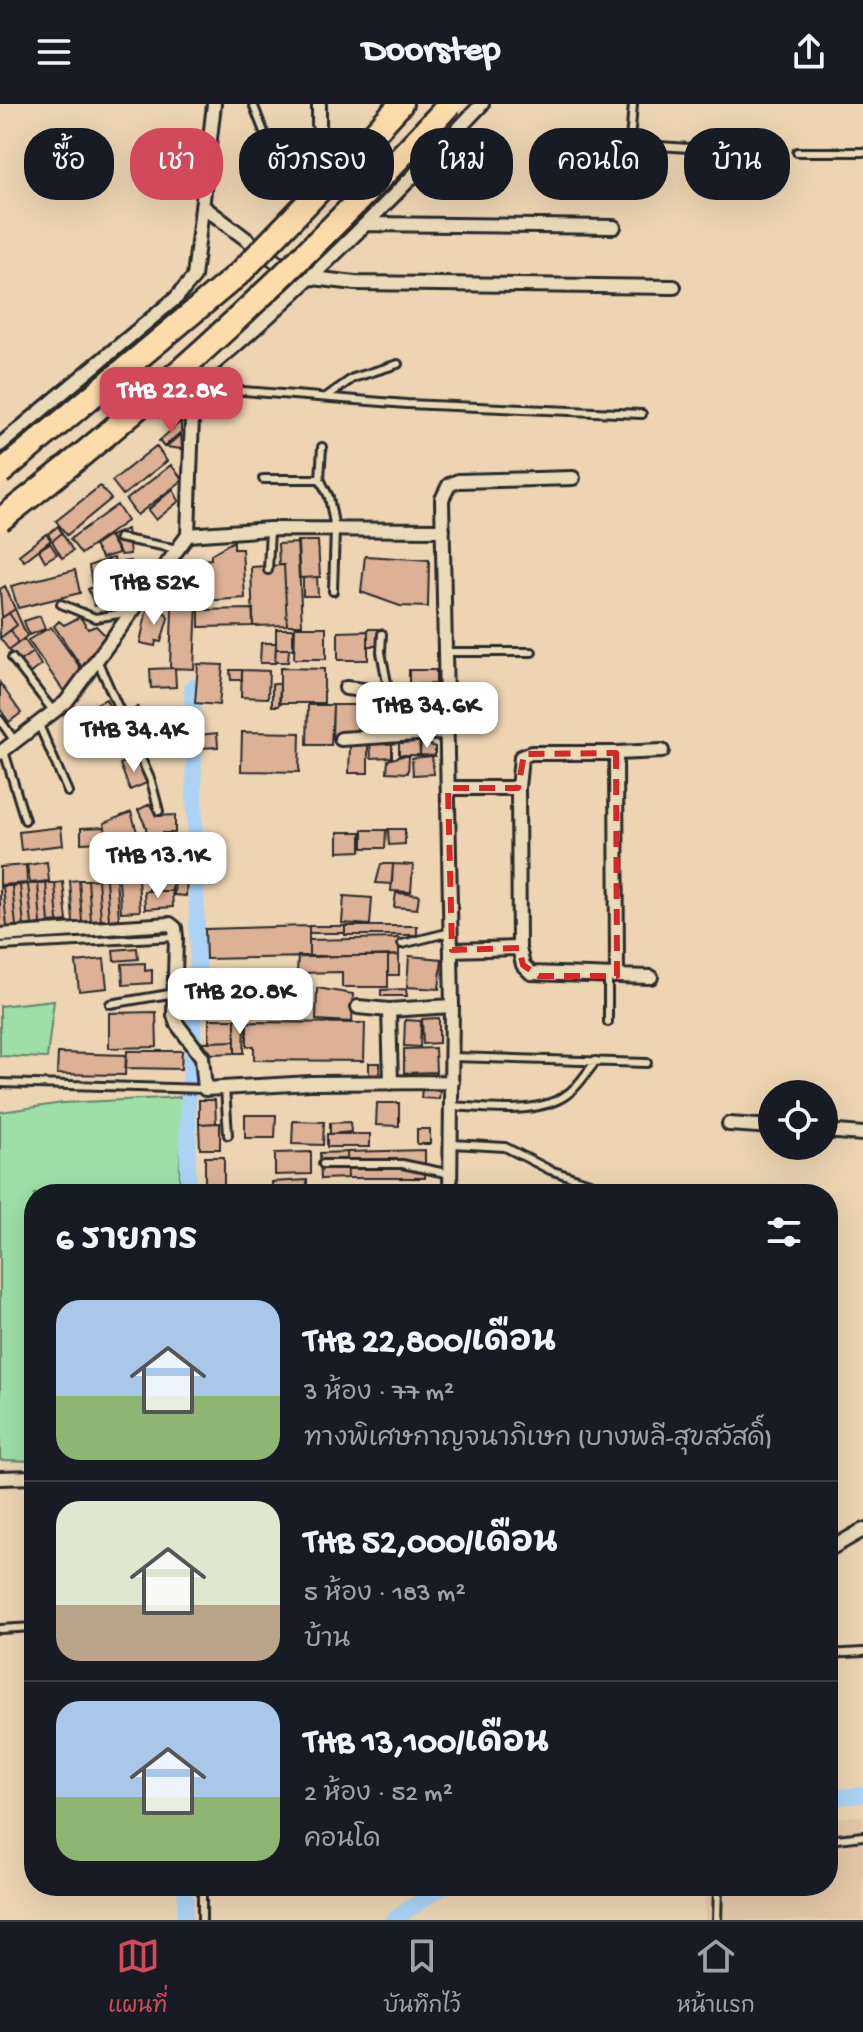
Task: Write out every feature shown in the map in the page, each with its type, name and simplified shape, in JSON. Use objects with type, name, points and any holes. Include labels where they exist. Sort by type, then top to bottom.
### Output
[{"type":"highway","points":[[0,473],[240,273],[401,104]]},
{"type":"highway","points":[[0,520],[147,402],[264,295],[361,201],[450,104]]},
{"type":"street","points":[[0,445],[188,286],[198,261],[214,104]]},
{"type":"street","points":[[319,104],[319,125]]},
{"type":"street","points":[[2,751],[54,712],[98,662],[188,535],[193,387],[203,373],[310,281],[482,104]]},
{"type":"street","points":[[204,207],[310,281],[674,287]]},
{"type":"street","points":[[368,224],[614,227]]},
{"type":"street","points":[[450,1184],[452,950],[442,499],[449,485],[458,481],[573,478]]},
{"type":"street","points":[[188,535],[270,529],[443,530]]},
{"type":"street","points":[[346,688],[389,693],[446,692]]},
{"type":"street","points":[[341,739],[446,732]]},
{"type":"street","points":[[651,977],[539,976],[523,965],[519,948],[519,761],[524,754],[662,751]]},
{"type":"street","points":[[612,976],[616,753]]},
{"type":"street","points":[[448,788],[518,788]]},
{"type":"street","points":[[0,935],[37,938],[163,922],[175,928],[177,1024],[202,1057],[205,1089],[452,1082]]},
{"type":"street","points":[[452,950],[519,948]]},
{"type":"street","points":[[358,1007],[389,1010],[452,1006]]},
{"type":"street","points":[[389,1010],[391,1083]]},
{"type":"street","points":[[729,1124],[758,1126]]},
{"type":"street","points":[[838,1132],[863,1134]]},
{"type":"street","points":[[0,1478],[24,1477]]},
{"type":"street","points":[[838,1544],[863,1530]]},
{"type":"lane","points":[[253,104],[262,128]]},
{"type":"lane","points":[[631,128],[633,104]]},
{"type":"lane","points":[[797,152],[863,152]]},
{"type":"lane","points":[[325,398],[353,378],[398,364]]},
{"type":"lane","points":[[193,387],[325,398],[642,414]]},
{"type":"lane","points":[[322,447],[320,479],[329,497],[335,529],[333,591]]},
{"type":"lane","points":[[263,479],[320,479]]},
{"type":"lane","points":[[268,570],[270,529]]},
{"type":"lane","points":[[119,538],[178,549]]},
{"type":"lane","points":[[116,582],[152,586]]},
{"type":"lane","points":[[61,604],[95,618],[134,612]]},
{"type":"lane","points":[[382,634],[381,652],[389,693]]},
{"type":"lane","points":[[445,652],[532,652]]},
{"type":"lane","points":[[12,658],[54,712]]},
{"type":"lane","points":[[98,662],[151,781],[159,811]]},
{"type":"lane","points":[[0,720],[15,742]]},
{"type":"lane","points":[[39,725],[68,792]]},
{"type":"lane","points":[[2,751],[25,820]]},
{"type":"lane","points":[[402,944],[451,932]]},
{"type":"lane","points":[[0,946],[37,938]]},
{"type":"lane","points":[[608,1022],[612,976]]},
{"type":"lane","points":[[110,1004],[175,993]]},
{"type":"lane","points":[[453,1057],[647,1063]]},
{"type":"lane","points":[[452,1106],[494,1108],[552,1102],[575,1087],[596,1061]]},
{"type":"lane","points":[[0,1083],[205,1089]]},
{"type":"lane","points":[[225,1088],[228,1135]]},
{"type":"lane","points":[[452,1144],[505,1147],[562,1175],[591,1184]]},
{"type":"lane","points":[[323,1164],[402,1164],[451,1174]]},
{"type":"lane","points":[[0,1629],[24,1628]]},
{"type":"lane","points":[[838,1653],[863,1652]]},
{"type":"lane","points":[[838,1839],[863,1836]]},
{"type":"lane","points":[[202,1896],[202,1920]]},
{"type":"lane","points":[[717,1920],[718,1896]]},
{"type":"highlighted area","points":[[616,753],[617,976],[539,976],[523,965],[519,948],[452,950],[448,788],[518,788],[524,754]]},
{"type":"shaded area","points":[[863,1815],[863,1920],[705,1920],[705,1896],[838,1896],[838,1818]]},
{"type":"green space","points":[[54,1000],[47,1058],[0,1056],[0,1006]]},
{"type":"green space","points":[[183,1097],[179,1184],[24,1184],[24,1461],[0,1460],[0,1112],[63,1103]]},
{"type":"building","points":[[181,421],[181,432],[164,447],[159,441]]},
{"type":"building","points":[[181,434],[182,449],[166,447]]},
{"type":"building","points":[[156,446],[167,461],[123,495],[112,481]]},
{"type":"building","points":[[171,465],[183,480],[137,515],[126,500]]},
{"type":"building","points":[[100,486],[111,499],[67,535],[56,521]]},
{"type":"building","points":[[173,489],[179,501],[156,520],[148,510]]},
{"type":"building","points":[[117,505],[127,521],[81,554],[70,539]]},
{"type":"building","points":[[58,526],[62,533],[52,541],[48,534]]},
{"type":"building","points":[[127,529],[130,554],[121,555],[110,536]]},
{"type":"building","points":[[62,533],[73,551],[62,558],[52,541]]},
{"type":"building","points":[[46,534],[51,540],[24,561],[19,555]]},
{"type":"building","points":[[109,536],[119,553],[102,558],[94,546]]},
{"type":"building","points":[[234,541],[234,549],[242,549],[245,598],[204,601],[202,560],[211,559],[211,554]]},
{"type":"building","points":[[297,541],[318,541],[320,577],[299,578]]},
{"type":"building","points":[[50,543],[57,554],[45,561],[39,550]]},
{"type":"building","points":[[298,543],[302,625],[287,625],[284,565],[279,565],[278,544]]},
{"type":"building","points":[[365,556],[429,560],[428,607],[400,606],[361,592]]},
{"type":"building","points":[[114,558],[115,563],[130,561],[131,574],[110,577],[108,559]]},
{"type":"building","points":[[107,559],[111,581],[92,584],[89,566]]},
{"type":"building","points":[[284,565],[287,625],[253,626],[251,567]]},
{"type":"building","points":[[75,570],[80,593],[18,608],[11,586]]},
{"type":"building","points":[[317,577],[318,596],[303,596],[303,578]]},
{"type":"building","points":[[173,580],[198,581],[194,669],[170,668]]},
{"type":"building","points":[[106,582],[113,599],[95,606],[88,589]]},
{"type":"building","points":[[5,586],[15,609],[2,618],[0,589]]},
{"type":"building","points":[[15,609],[27,636],[18,643],[11,630],[17,625],[9,613]]},
{"type":"building","points":[[147,609],[166,613],[168,618],[161,642],[156,641],[155,646],[140,643]]},
{"type":"building","points":[[253,609],[253,626],[199,627],[199,610]]},
{"type":"building","points":[[9,613],[17,625],[0,638],[0,619]]},
{"type":"building","points":[[40,616],[45,629],[29,635],[24,621]]},
{"type":"building","points":[[80,617],[88,629],[96,626],[108,638],[83,669],[54,626],[59,621],[64,625]]},
{"type":"building","points":[[51,627],[82,670],[65,693],[28,640]]},
{"type":"building","points":[[295,627],[326,627],[326,659],[294,659]]},
{"type":"building","points":[[276,629],[293,629],[293,649],[276,649]]},
{"type":"building","points":[[368,629],[381,629],[381,646],[368,646]]},
{"type":"building","points":[[11,630],[18,643],[9,650],[0,638]]},
{"type":"building","points":[[368,631],[368,660],[338,660],[338,632]]},
{"type":"building","points":[[24,639],[33,652],[18,662],[9,650]]},
{"type":"building","points":[[261,643],[276,643],[275,663],[260,663]]},
{"type":"building","points":[[276,649],[289,649],[288,662],[275,662]]},
{"type":"building","points":[[33,652],[41,665],[29,674],[20,661]]},
{"type":"building","points":[[198,664],[223,665],[219,705],[195,703]]},
{"type":"building","points":[[175,668],[176,687],[151,688],[150,669]]},
{"type":"building","points":[[280,668],[324,669],[324,703],[280,703]]},
{"type":"building","points":[[230,670],[242,670],[242,680],[231,680]]},
{"type":"building","points":[[242,670],[269,671],[268,698],[241,697]]},
{"type":"building","points":[[409,670],[436,670],[436,685],[409,686]]},
{"type":"building","points":[[0,683],[21,713],[9,722],[0,709]]},
{"type":"building","points":[[272,684],[280,684],[279,706],[272,706]]},
{"type":"building","points":[[393,694],[417,695],[417,706],[392,705]]},
{"type":"building","points":[[106,699],[113,714],[97,722],[90,707]]},
{"type":"building","points":[[380,704],[379,726],[358,726],[358,705]]},
{"type":"building","points":[[308,705],[333,705],[331,745],[307,745]]},
{"type":"building","points":[[333,705],[358,705],[358,737],[332,738]]},
{"type":"building","points":[[394,705],[420,705],[420,727],[394,727]]},
{"type":"building","points":[[420,705],[435,705],[435,727],[420,727]]},
{"type":"building","points":[[137,707],[148,719],[136,730],[125,717]]},
{"type":"building","points":[[173,712],[185,725],[173,736],[160,724]]},
{"type":"building","points":[[150,720],[171,744],[164,749],[160,745],[152,752],[140,740],[144,735],[139,730]]},
{"type":"building","points":[[242,732],[300,733],[299,772],[241,771]]},
{"type":"building","points":[[217,733],[218,747],[199,748],[198,735]]},
{"type":"building","points":[[399,736],[419,736],[420,755],[399,755]]},
{"type":"building","points":[[392,739],[392,757],[371,758],[370,740]]},
{"type":"building","points":[[421,741],[435,747],[435,756],[420,755]]},
{"type":"building","points":[[350,745],[368,745],[368,773],[349,773]]},
{"type":"building","points":[[409,756],[408,773],[387,772],[388,760]]},
{"type":"building","points":[[432,756],[434,774],[413,775],[412,758]]},
{"type":"building","points":[[137,757],[147,783],[130,790],[120,764]]},
{"type":"building","points":[[150,804],[156,816],[175,815],[175,833],[162,833],[162,843],[147,844],[146,827],[138,810]]},
{"type":"building","points":[[131,812],[138,835],[135,841],[108,843],[104,823]]},
{"type":"building","points":[[61,827],[63,845],[21,850],[19,832]]},
{"type":"building","points":[[105,827],[106,842],[81,843],[81,828]]},
{"type":"building","points":[[388,829],[405,829],[405,844],[389,845]]},
{"type":"building","points":[[363,830],[386,830],[385,848],[363,848]]},
{"type":"building","points":[[338,832],[361,832],[361,851],[338,852]]},
{"type":"building","points":[[187,847],[189,871],[145,874],[144,850]]},
{"type":"building","points":[[144,853],[144,871],[114,872],[114,854]]},
{"type":"building","points":[[47,862],[49,881],[30,883],[27,865]]},
{"type":"building","points":[[381,864],[393,864],[392,884],[376,883]]},
{"type":"building","points":[[393,864],[413,865],[411,892],[391,891]]},
{"type":"building","points":[[26,865],[27,883],[0,885],[0,867]]},
{"type":"building","points":[[187,872],[186,896],[174,895],[175,873]]},
{"type":"building","points":[[172,875],[172,891],[149,891],[149,876]]},
{"type":"building","points":[[138,877],[140,911],[121,912],[119,878]]},
{"type":"building","points":[[116,878],[119,919],[109,920],[106,879]]},
{"type":"building","points":[[98,879],[101,920],[91,921],[88,880]]},
{"type":"building","points":[[98,879],[106,879],[109,920],[101,920]]},
{"type":"building","points":[[79,880],[82,922],[73,922],[70,881]]},
{"type":"building","points":[[79,880],[88,880],[91,921],[82,922]]},
{"type":"building","points":[[63,882],[67,921],[58,922],[55,883]]},
{"type":"building","points":[[46,883],[49,923],[41,924],[38,884]]},
{"type":"building","points":[[46,883],[55,883],[58,922],[49,923]]},
{"type":"building","points":[[28,884],[32,925],[24,926],[20,885]]},
{"type":"building","points":[[28,884],[38,884],[41,924],[32,925]]},
{"type":"building","points":[[20,885],[24,926],[16,926],[12,886]]},
{"type":"building","points":[[3,886],[7,927],[0,928],[0,887]]},
{"type":"building","points":[[3,886],[12,886],[16,926],[7,927]]},
{"type":"building","points":[[144,891],[172,891],[173,907],[145,909]]},
{"type":"building","points":[[396,893],[419,895],[417,909],[394,907]]},
{"type":"building","points":[[344,896],[372,898],[370,925],[342,923]]},
{"type":"building","points":[[309,926],[309,957],[206,959],[205,929]]},
{"type":"building","points":[[309,926],[345,926],[345,933],[309,933]]},
{"type":"building","points":[[345,926],[417,926],[417,935],[345,935]]},
{"type":"building","points":[[399,938],[399,955],[309,957],[309,940]]},
{"type":"building","points":[[137,948],[138,959],[114,961],[113,950]]},
{"type":"building","points":[[399,955],[399,975],[388,975],[388,956]]},
{"type":"building","points":[[298,956],[388,956],[388,987],[342,987],[342,972],[297,973]]},
{"type":"building","points":[[409,956],[442,959],[439,989],[407,987]]},
{"type":"building","points":[[104,959],[107,988],[79,991],[76,962]]},
{"type":"building","points":[[145,963],[145,971],[152,970],[152,983],[123,985],[122,964]]},
{"type":"building","points":[[215,972],[238,972],[238,986],[215,985]]},
{"type":"building","points":[[244,988],[264,988],[264,1010],[244,1010]]},
{"type":"building","points":[[317,988],[353,994],[352,1022],[316,1020]]},
{"type":"building","points":[[406,989],[407,996],[381,996],[381,990]]},
{"type":"building","points":[[237,991],[238,1009],[212,1009],[212,992]]},
{"type":"building","points":[[156,1012],[157,1047],[109,1048],[109,1013]]},
{"type":"building","points":[[439,1018],[439,1043],[423,1044],[422,1019]]},
{"type":"building","points":[[209,1019],[235,1019],[235,1041],[209,1042]]},
{"type":"building","points":[[235,1019],[245,1020],[244,1053],[235,1053]]},
{"type":"building","points":[[405,1020],[421,1021],[420,1047],[404,1046]]},
{"type":"building","points":[[247,1022],[365,1023],[364,1061],[254,1060],[254,1046],[247,1046]]},
{"type":"building","points":[[235,1041],[235,1053],[212,1054],[202,1042]]},
{"type":"building","points":[[435,1048],[436,1072],[404,1073],[404,1049]]},
{"type":"building","points":[[127,1051],[182,1051],[181,1069],[126,1068]]},
{"type":"building","points":[[58,1053],[126,1055],[125,1075],[57,1074]]},
{"type":"building","points":[[369,1063],[380,1063],[380,1075],[369,1075]]},
{"type":"building","points":[[422,1089],[440,1091],[439,1099],[421,1098]]},
{"type":"building","points":[[199,1100],[215,1100],[216,1123],[199,1124]]},
{"type":"building","points":[[377,1103],[399,1103],[399,1126],[376,1125]]},
{"type":"building","points":[[245,1115],[276,1115],[275,1138],[245,1138]]},
{"type":"building","points":[[293,1121],[324,1122],[323,1145],[292,1144]]},
{"type":"building","points":[[350,1122],[351,1132],[330,1134],[330,1123]]},
{"type":"building","points":[[220,1123],[220,1149],[200,1149],[199,1124]]},
{"type":"building","points":[[417,1129],[430,1129],[430,1144],[417,1144]]},
{"type":"building","points":[[327,1134],[370,1134],[370,1147],[327,1147]]},
{"type":"building","points":[[425,1150],[425,1178],[348,1178],[347,1152]]},
{"type":"building","points":[[311,1152],[311,1174],[275,1175],[275,1153]]},
{"type":"building","points":[[347,1152],[348,1178],[321,1179],[320,1153]]},
{"type":"building","points":[[205,1157],[224,1157],[224,1184],[205,1184]]},
{"type":"building","points":[[307,1180],[307,1184],[272,1184]]},
{"type":"waterway","points":[[188,1184],[188,1106],[198,974],[192,687]]},
{"type":"waterway","points":[[838,1797],[863,1795]]},
{"type":"waterway","points":[[184,1920],[185,1896]]},
{"type":"waterway","points":[[393,1920],[429,1896]]}]
